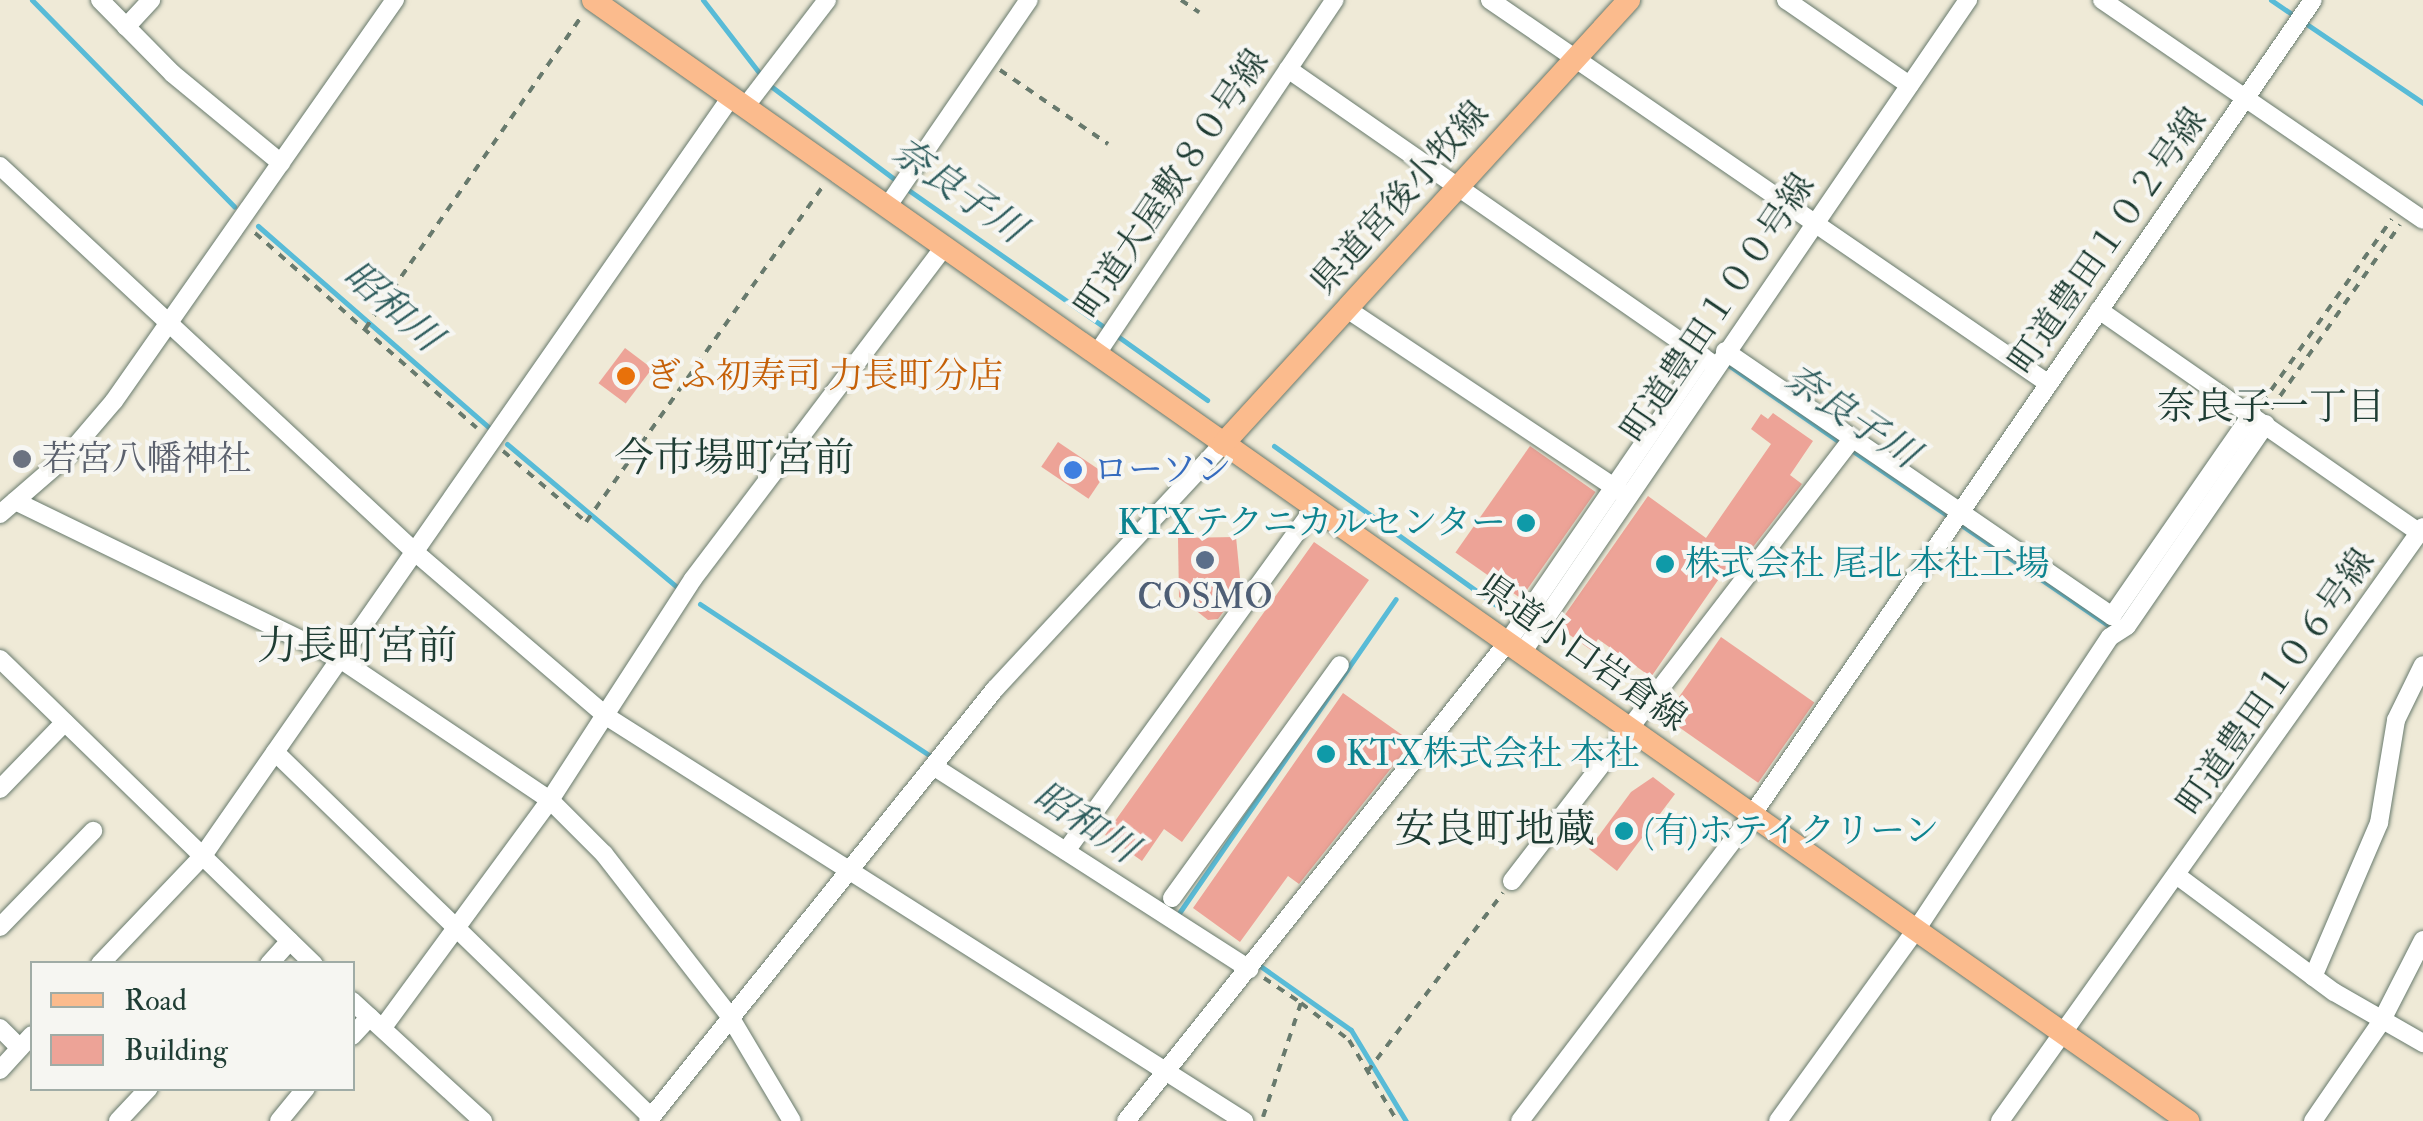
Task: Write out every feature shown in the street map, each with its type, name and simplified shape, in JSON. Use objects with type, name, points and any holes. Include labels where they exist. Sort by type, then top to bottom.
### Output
[{"type":"main road","name":"県道小口岩倉線","points":[[593,0],[1096,354],[1216,452],[1314,508],[2188,1121]]},
{"type":"main road","name":"県道宮後小牧線","points":[[1216,452],[1630,0]]},
{"type":"street","points":[[100,0],[172,74],[281,162]]},
{"type":"street","points":[[126,26],[151,0]]},
{"type":"street","points":[[0,514],[86,436],[396,0]]},
{"type":"street","points":[[103,961],[202,856],[738,102],[826,0]]},
{"type":"street","points":[[887,207],[1029,0]]},
{"type":"street","name":"町道大屋敷８０号線","points":[[1096,354],[1335,0]]},
{"type":"street","points":[[1490,0],[2050,384]]},
{"type":"street","points":[[1786,0],[1909,85]]},
{"type":"street","name":"町道豊田１００号線","points":[[1515,648],[1629,498],[1716,358],[1968,0]]},
{"type":"street","points":[[2102,0],[2412,212]]},
{"type":"street","name":"町道豊田１０２号線","points":[[1530,1118],[1752,816],[2314,0]]},
{"type":"street","points":[[1288,69],[1716,358],[1852,440],[1956,517],[2120,624]]},
{"type":"street","points":[[0,166],[416,553],[606,716],[1244,1121]]},
{"type":"street","points":[[355,1034],[377,1022],[456,926],[550,800],[693,579],[944,246]]},
{"type":"street","points":[[1347,309],[1629,498]]},
{"type":"street","points":[[2098,310],[2421,530]]},
{"type":"street","points":[[1126,1121],[1515,648],[1613,486],[1716,358]]},
{"type":"street","points":[[1778,1121],[1916,930],[2260,420]]},
{"type":"street","points":[[1512,881],[1852,440]]},
{"type":"street","points":[[275,752],[649,1119],[937,761],[1216,452]]},
{"type":"street","points":[[16,501],[340,659],[550,800],[604,854],[729,1015],[792,1121]]},
{"type":"street","points":[[1070,846],[1314,508]]},
{"type":"street","name":"町道豊田１０６号線","points":[[2000,1121],[2181,875],[2421,530]]},
{"type":"street","points":[[0,658],[311,961]]},
{"type":"street","points":[[1172,898],[1340,665]]},
{"type":"street","points":[[2310,975],[2379,823],[2396,720],[2423,665]]},
{"type":"street","points":[[0,789],[65,722]]},
{"type":"street","points":[[937,761],[1254,962]]},
{"type":"street","points":[[0,927],[93,831]]},
{"type":"street","points":[[2181,875],[2310,975],[2380,1023],[2423,1043]]},
{"type":"street","points":[[2313,1121],[2380,1023],[2423,940]]},
{"type":"street","points":[[272,961],[290,941]]},
{"type":"street","points":[[355,1004],[483,1121]]},
{"type":"street","points":[[0,1028],[26,1042],[0,1070]]},
{"type":"street","points":[[118,1121],[146,1091]]},
{"type":"street","points":[[278,1121],[303,1091]]},
{"type":"path","points":[[365,328],[593,0]]},
{"type":"path","points":[[1181,0],[1199,12]]},
{"type":"path","points":[[988,61],[1108,144]]},
{"type":"path","points":[[244,216],[493,443],[586,522],[834,170]]},
{"type":"path","points":[[2260,420],[2412,212]]},
{"type":"path","points":[[2260,420],[2412,212]]},
{"type":"path","points":[[1368,1072],[1382,1061],[1512,881]]},
{"type":"path","points":[[1254,962],[1301,1004],[1337,1027],[1397,1121]]},
{"type":"path","points":[[1261,1121],[1301,1004]]},
{"type":"building","name":"ぎふ初寿司 力長町分店","points":[[625,348],[652,368],[626,404],[599,383]]},
{"type":"building","name":"株式会社 尾北 本社工場","points":[[1773,413],[1813,441],[1790,475],[1802,484],[1739,565],[1732,560],[1651,677],[1598,639],[1591,650],[1557,626],[1648,496],[1706,538],[1771,444],[1751,429],[1761,414],[1768,419]]},
{"type":"building","name":"ローソン","points":[[1058,442],[1105,474],[1088,499],[1041,467]]},
{"type":"building","name":"KTXテクニカルセンター","points":[[1530,446],[1596,492],[1521,598],[1455,552]]},
{"type":"building","points":[[1236,537],[1241,588],[1218,619],[1208,620],[1179,597],[1178,538]]},
{"type":"building","points":[[1314,542],[1369,580],[1182,842],[1164,829],[1142,861],[1105,835]]},
{"type":"building","points":[[1721,637],[1814,702],[1758,783],[1665,717]]},
{"type":"building","points":[[1343,693],[1412,742],[1299,884],[1288,876],[1240,942],[1193,908]]},
{"type":"building","name":"(有)ホテイクリーン","points":[[1653,777],[1675,794],[1617,871],[1589,849],[1631,792]]},
{"type":"waterway","name":"昭和川","points":[[32,0],[234,206]]},
{"type":"waterway","name":"奈良子川","points":[[703,0],[761,75]]},
{"type":"waterway","points":[[2271,0],[2423,103]]},
{"type":"waterway","name":"奈良子川","points":[[768,84],[898,182]]},
{"type":"waterway","name":"奈良子川","points":[[907,189],[1107,329]]},
{"type":"waterway","name":"昭和川","points":[[258,226],[491,429]]},
{"type":"waterway","name":"奈良子川","points":[[1116,335],[1207,400]]},
{"type":"waterway","name":"奈良子川","points":[[1727,364],[1841,443]]},
{"type":"waterway","name":"昭和川","points":[[507,444],[679,589]]},
{"type":"waterway","name":"奈良子川","points":[[1274,446],[1516,619]]},
{"type":"waterway","name":"奈良子川","points":[[1850,449],[2114,629]]},
{"type":"waterway","points":[[1177,916],[1396,599]]},
{"type":"waterway","name":"昭和川","points":[[700,604],[935,759]]},
{"type":"waterway","name":"昭和川","points":[[1256,963],[1351,1030],[1406,1121]]},
{"type":"place","name":"ぎふ初寿司 力長町分店","points":[[626,376]]},
{"type":"place","name":"若宮八幡神社","points":[[22,459]]},
{"type":"place","name":"ローソン","points":[[1073,470]]},
{"type":"place","name":"KTXテクニカルセンター","points":[[1526,523]]},
{"type":"place","name":"COSMO","points":[[1205,560]]},
{"type":"place","name":"株式会社 尾北 本社工場","points":[[1665,564]]},
{"type":"place","name":"KTX株式会社 本社","points":[[1326,754]]},
{"type":"place","name":"(有)ホテイクリーン","points":[[1624,831]]},
{"type":"district","name":"奈良子一丁目","points":[[2271,408]]},
{"type":"district","name":"今市場町宮前","points":[[734,459]]},
{"type":"district","name":"力長町宮前","points":[[357,647]]},
{"type":"district","name":"安良町地蔵","points":[[1495,830]]}]
